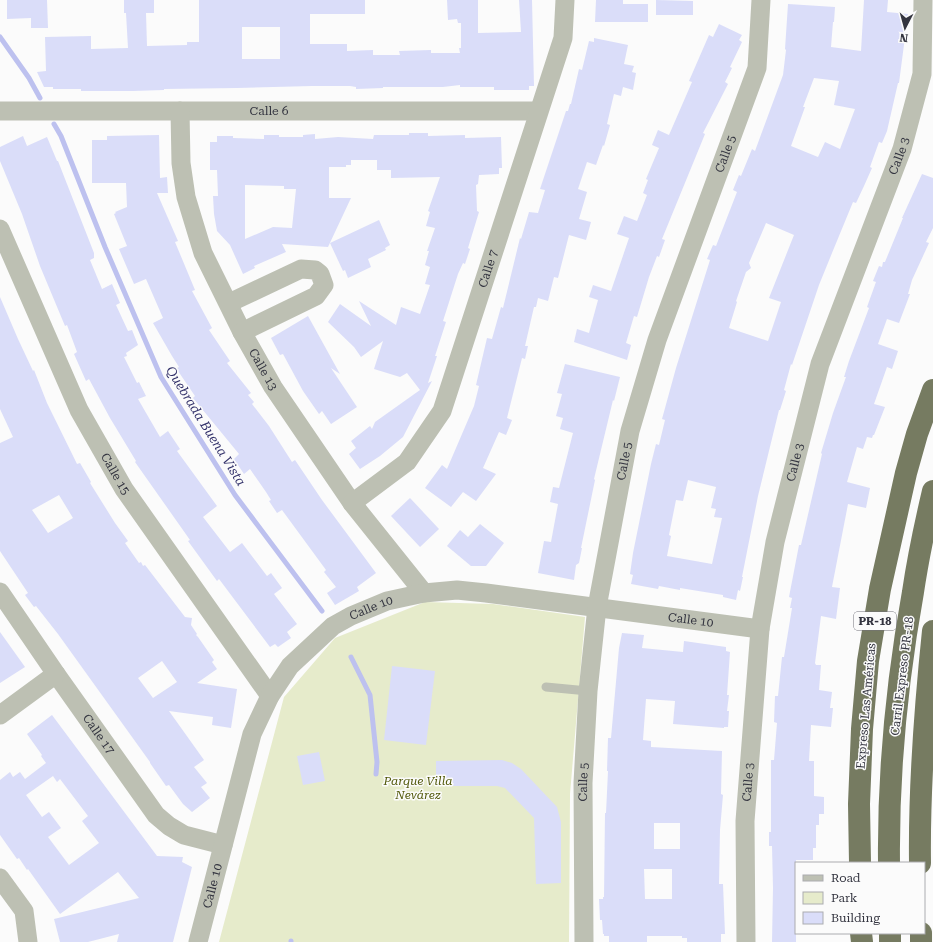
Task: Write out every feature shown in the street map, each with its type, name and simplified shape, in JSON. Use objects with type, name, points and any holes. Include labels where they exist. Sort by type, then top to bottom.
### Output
[{"type":"highway","name":"Expreso Las Américas","points":[[860,862],[859,804],[862,737],[868,661],[880,589],[906,473],[917,434],[933,390]]},
{"type":"highway","name":"Carril Expreso PR-18","points":[[889,862],[892,766],[900,669],[924,526],[933,491]]},
{"type":"highway","points":[[920,862],[927,684],[933,631]]},
{"type":"street","name":"Calle 7","points":[[352,503],[407,462],[442,411],[538,111],[563,38],[565,0]]},
{"type":"street","name":"Calle 5","points":[[584,942],[583,783],[588,691],[597,607],[630,431],[657,340],[756,68],[761,0]]},
{"type":"street","name":"Calle 3","points":[[746,942],[745,821],[760,629],[775,542],[820,364],[902,149],[922,74],[923,0]]},
{"type":"street","name":"Calle 6","points":[[0,111],[538,111]]},
{"type":"street","name":"Calle 13","points":[[180,111],[181,163],[186,197],[203,253],[242,332],[273,387],[352,503],[424,593]]},
{"type":"street","name":"Calle 15","points":[[0,228],[79,410],[124,489],[270,696]]},
{"type":"street","points":[[229,304],[301,269],[314,270],[320,274],[324,285],[316,296],[242,332]]},
{"type":"street","name":"Calle 10","points":[[198,942],[252,734],[270,696],[290,666],[334,626],[351,616],[387,601],[424,593],[457,590],[760,629]]},
{"type":"street","name":"Calle 17","points":[[0,592],[56,674],[156,814],[169,826],[184,835],[222,846]]},
{"type":"street","points":[[0,716],[56,674]]},
{"type":"street","points":[[0,878],[24,911],[28,942]]},
{"type":"lane","points":[[546,687],[588,691]]},
{"type":"green space","name":"Parque Villa Nevárez","points":[[425,602],[493,604],[585,617],[570,794],[569,942],[219,942],[284,697],[335,638]]},
{"type":"building","points":[[7,0],[47,0],[48,28],[31,28],[31,18],[7,19]]},
{"type":"building","points":[[124,0],[154,0],[154,13],[146,13],[147,46],[187,45],[187,42],[199,42],[199,0],[365,0],[365,14],[310,14],[310,44],[347,44],[347,51],[373,50],[373,55],[400,55],[399,51],[431,50],[431,53],[460,53],[461,23],[458,23],[457,19],[448,20],[447,0],[478,0],[478,33],[521,32],[519,0],[532,0],[534,86],[529,86],[529,90],[494,90],[494,87],[460,87],[460,85],[443,87],[383,87],[356,89],[356,87],[350,86],[312,86],[133,91],[81,91],[81,89],[53,89],[53,87],[44,87],[37,72],[46,71],[45,37],[91,36],[91,49],[128,48],[126,13],[124,13]],"holes":[[[242,27],[280,27],[280,59],[242,59]]]},
{"type":"building","points":[[596,0],[623,0],[623,4],[648,4],[648,22],[595,22]]},
{"type":"building","points":[[656,0],[693,1],[693,15],[656,15]]},
{"type":"building","points":[[864,0],[888,0],[887,12],[908,14],[899,83],[887,131],[882,143],[879,142],[870,167],[872,168],[856,203],[853,202],[819,285],[792,365],[791,364],[784,390],[786,391],[779,410],[758,496],[740,591],[738,590],[736,600],[723,597],[723,595],[680,588],[680,590],[659,586],[658,589],[631,584],[633,575],[630,574],[633,553],[651,464],[656,444],[659,445],[665,420],[662,419],[676,368],[710,260],[707,259],[713,245],[716,246],[737,192],[733,190],[739,175],[741,176],[752,149],[755,151],[783,75],[786,50],[788,4],[835,7],[831,47],[861,51]],"holes":[[[814,78],[839,81],[834,105],[855,109],[840,149],[825,142],[818,157],[791,146]],[[766,223],[794,235],[769,298],[781,302],[768,341],[729,328],[746,272],[751,268],[749,263]],[[688,480],[716,487],[711,508],[716,509],[714,517],[722,518],[712,564],[667,556],[671,536],[669,535],[676,500],[683,501]]]},
{"type":"building","points":[[719,24],[742,35],[739,40],[742,42],[730,67],[732,68],[725,82],[728,84],[703,133],[705,134],[662,239],[665,240],[659,257],[657,256],[649,277],[637,317],[634,316],[626,343],[631,345],[627,360],[574,342],[577,329],[589,333],[598,300],[589,297],[593,285],[611,291],[629,238],[617,234],[624,216],[637,221],[647,195],[643,193],[648,180],[646,179],[659,148],[652,145],[658,130],[669,135],[692,82],[689,81],[709,35],[713,37]]},
{"type":"building","points":[[594,38],[628,45],[624,64],[634,66],[632,72],[636,73],[633,90],[623,87],[621,96],[614,94],[607,124],[610,125],[604,146],[603,145],[596,165],[587,162],[578,189],[587,192],[579,219],[591,222],[586,240],[569,235],[558,278],[554,277],[548,301],[538,298],[536,307],[534,307],[525,346],[528,346],[525,359],[522,358],[507,418],[512,420],[506,435],[499,432],[483,468],[496,474],[476,501],[463,492],[451,507],[425,488],[442,465],[447,469],[474,406],[479,386],[476,385],[487,338],[492,339],[501,307],[503,308],[520,238],[521,239],[529,212],[538,213],[545,190],[540,189],[566,111],[568,111],[571,104],[579,69],[582,70],[589,41],[594,42]]},
{"type":"building","points":[[409,133],[428,133],[428,136],[465,135],[465,138],[501,137],[502,168],[499,168],[499,174],[479,175],[478,184],[476,185],[477,211],[479,212],[468,248],[470,249],[465,264],[463,263],[458,274],[443,321],[446,322],[428,383],[432,381],[403,437],[380,456],[360,469],[349,454],[356,448],[351,441],[370,426],[372,429],[375,422],[420,390],[407,373],[400,377],[374,369],[383,341],[361,357],[354,347],[328,322],[340,304],[371,326],[359,301],[396,325],[401,307],[420,314],[430,285],[425,284],[430,267],[425,265],[429,251],[427,251],[435,228],[426,226],[430,212],[428,211],[440,177],[391,178],[391,170],[377,170],[377,160],[351,160],[351,165],[346,165],[346,167],[329,167],[329,198],[351,198],[328,247],[282,244],[286,252],[254,266],[255,268],[243,274],[230,245],[217,231],[213,196],[218,196],[217,170],[210,170],[210,142],[217,142],[217,136],[264,139],[264,135],[279,135],[279,137],[303,137],[303,135],[315,134],[315,139],[338,137],[373,139],[374,135],[409,135]],"holes":[[[245,185],[284,186],[284,189],[296,189],[292,228],[273,227],[245,239]]]},
{"type":"building","points":[[159,135],[160,178],[167,177],[168,193],[157,193],[178,241],[175,242],[195,290],[192,291],[212,328],[209,330],[230,361],[227,363],[251,393],[248,395],[254,402],[252,404],[269,426],[292,462],[295,460],[322,500],[376,573],[357,587],[359,591],[335,605],[327,593],[336,587],[324,572],[326,570],[282,510],[277,513],[269,501],[271,500],[250,469],[244,474],[234,459],[239,454],[193,398],[195,396],[178,371],[179,370],[177,368],[179,367],[153,323],[163,318],[146,279],[134,284],[119,249],[127,246],[114,214],[116,213],[115,212],[127,207],[126,183],[92,183],[92,140],[107,140],[107,136]]},
{"type":"building","points":[[23,136],[27,146],[47,137],[94,253],[94,258],[90,260],[102,289],[112,284],[120,303],[116,305],[128,331],[132,330],[138,345],[126,353],[127,356],[124,357],[137,383],[139,382],[146,396],[138,399],[160,437],[168,431],[180,449],[177,451],[217,506],[203,517],[230,552],[242,543],[267,576],[271,573],[282,588],[274,594],[297,624],[287,632],[291,638],[278,647],[275,644],[270,647],[219,579],[217,581],[188,541],[190,540],[135,462],[136,461],[89,379],[86,381],[74,354],[77,352],[67,325],[65,326],[40,266],[22,214],[0,161],[0,147]]},
{"type":"building","points":[[922,174],[933,178],[933,228],[926,242],[929,243],[912,280],[908,294],[910,294],[899,323],[887,319],[878,344],[898,351],[892,369],[887,367],[874,404],[885,407],[872,438],[867,437],[863,449],[857,447],[847,482],[870,488],[866,508],[848,504],[832,587],[840,588],[836,619],[821,616],[815,663],[816,665],[821,665],[819,690],[832,692],[830,708],[833,708],[831,727],[811,725],[809,761],[814,761],[814,796],[824,797],[824,814],[819,814],[819,825],[816,825],[816,848],[813,848],[813,860],[796,860],[795,862],[796,942],[772,942],[772,846],[769,846],[769,832],[771,832],[771,760],[774,760],[777,723],[774,722],[775,696],[778,696],[782,657],[784,657],[792,608],[790,608],[792,598],[789,597],[799,545],[801,545],[821,453],[846,377],[844,377],[849,361],[869,308],[867,307],[876,282],[873,281],[879,266],[882,267],[883,262],[885,262],[902,218]]},
{"type":"building","points":[[379,220],[390,245],[385,248],[386,250],[368,259],[371,267],[348,278],[345,270],[343,271],[330,243]]},
{"type":"building","points":[[0,297],[18,339],[33,371],[34,370],[47,403],[77,464],[80,463],[91,482],[90,483],[128,541],[125,543],[139,563],[141,562],[143,566],[145,565],[185,617],[192,618],[191,625],[197,634],[196,635],[214,660],[212,662],[217,669],[197,683],[237,689],[231,728],[212,725],[213,717],[169,711],[204,760],[194,767],[207,783],[201,787],[210,798],[192,812],[183,804],[169,785],[166,786],[58,634],[36,606],[34,607],[25,595],[28,593],[0,551],[0,443],[13,437],[0,409]],"holes":[[[59,495],[73,518],[48,533],[32,510]],[[162,661],[177,682],[153,698],[138,678]]]},
{"type":"building","points":[[308,316],[340,374],[331,368],[357,407],[331,424],[322,411],[319,414],[303,391],[283,354],[280,355],[271,338]]},
{"type":"building","points":[[565,364],[620,377],[594,479],[582,548],[579,563],[576,565],[574,580],[538,573],[544,541],[551,542],[558,504],[550,502],[553,487],[559,488],[573,433],[560,429],[563,418],[556,416],[562,394],[557,393]]},
{"type":"building","points":[[410,498],[439,529],[420,547],[391,516]]},
{"type":"building","points":[[480,524],[504,543],[486,566],[471,566],[447,546],[460,530],[468,537]]},
{"type":"building","points":[[0,632],[25,667],[0,683]]},
{"type":"building","points":[[622,633],[644,635],[642,648],[683,652],[684,641],[726,647],[726,651],[730,652],[727,695],[729,695],[727,711],[729,711],[728,727],[724,728],[673,724],[675,701],[646,699],[643,740],[651,741],[651,747],[722,751],[721,794],[723,795],[720,830],[719,884],[723,884],[725,934],[721,934],[721,942],[687,942],[687,938],[682,938],[682,936],[647,936],[647,942],[609,942],[609,936],[604,936],[603,934],[602,920],[600,920],[599,899],[603,899],[604,897],[608,738],[611,738],[619,648]],"holes":[[[654,823],[680,823],[680,849],[654,849]],[[644,869],[672,869],[672,899],[645,899]]]},
{"type":"building","points":[[392,666],[435,671],[426,745],[384,740]]},
{"type":"building","points":[[52,715],[157,856],[183,857],[182,862],[192,867],[173,942],[117,942],[119,934],[88,942],[60,942],[54,919],[139,898],[118,872],[60,914],[28,869],[27,870],[19,858],[17,859],[0,835],[0,780],[10,772],[13,777],[20,772],[25,779],[46,763],[27,734]],"holes":[[[53,776],[57,782],[60,779],[88,816],[82,821],[99,843],[69,865],[48,837],[61,828],[49,812],[42,817],[26,795]]]},
{"type":"building","points":[[319,752],[325,781],[303,785],[297,756]]},
{"type":"building","points":[[502,760],[512,763],[521,769],[557,807],[561,822],[561,883],[536,884],[534,818],[505,788],[497,786],[436,786],[436,761]]},
{"type":"waterway","name":"Quebrada Buena Vista","points":[[0,37],[29,78],[40,98]]},
{"type":"waterway","name":"Quebrada Buena Vista","points":[[54,124],[61,136],[105,247],[161,377],[235,495],[322,611]]},
{"type":"waterway","name":"Quebrada Buena Vista","points":[[351,657],[370,695],[377,762],[376,774]]}]
